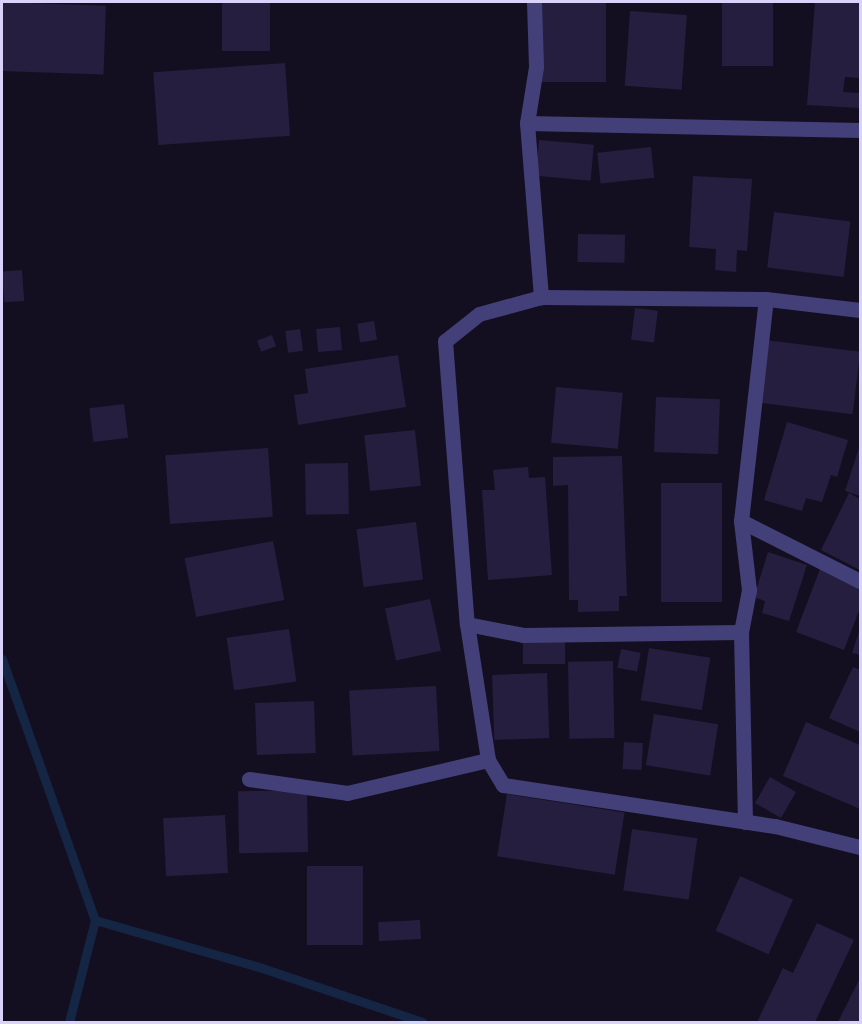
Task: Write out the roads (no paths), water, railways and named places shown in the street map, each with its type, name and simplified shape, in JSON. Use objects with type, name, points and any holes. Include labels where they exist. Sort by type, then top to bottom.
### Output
[{"type":"street","points":[[534,2],[536,67],[527,123],[541,297]]},
{"type":"street","points":[[527,123],[861,130]]},
{"type":"street","points":[[861,310],[766,299],[541,297],[480,314],[446,341],[467,624],[488,760],[503,785],[745,822],[861,847]]},
{"type":"street","points":[[745,822],[745,692],[741,632],[749,590],[741,521],[766,299]]},
{"type":"street","points":[[741,521],[861,581]]},
{"type":"street","points":[[467,624],[523,635],[741,632]]},
{"type":"street","points":[[249,779],[347,793],[488,760]]},
{"type":"waterway","points":[[2,659],[95,920],[69,1022]]},
{"type":"waterway","points":[[95,920],[262,968],[422,1022]]}]
